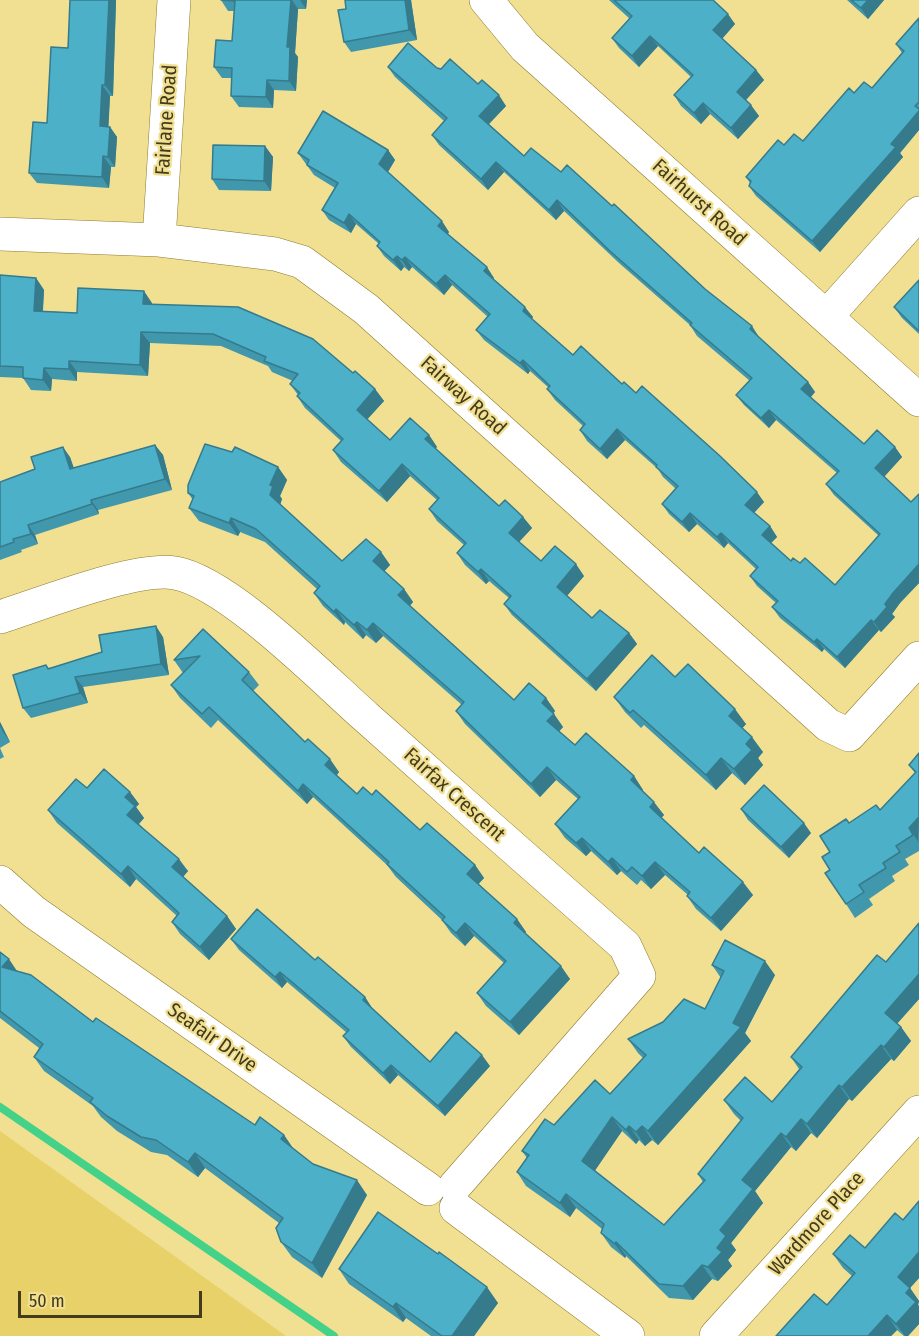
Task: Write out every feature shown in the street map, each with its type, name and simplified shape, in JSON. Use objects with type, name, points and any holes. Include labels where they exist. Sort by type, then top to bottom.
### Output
[{"type":"street","name":"Fairlane Road","points":[[159,240],[174,0]]},
{"type":"street","name":"Fairhurst Road","points":[[486,0],[525,47],[919,400]]},
{"type":"street","points":[[827,316],[919,213]]},
{"type":"street","name":"Fairway Road","points":[[0,234],[159,240],[275,254],[302,262],[330,280],[419,356],[828,725],[849,735],[919,658]]},
{"type":"street","name":"Fairfax Crescent","points":[[0,617],[98,586],[156,572],[175,573],[216,589],[279,641],[625,946],[639,976],[446,1195]]},
{"type":"street","name":"Seafair Drive","points":[[0,882],[34,912],[446,1195],[628,1336]]},
{"type":"street","name":"Wardmore Place","points":[[716,1336],[919,1112]]},
{"type":"shaded area","points":[[0,1131],[286,1336],[0,1336]]},
{"type":"building","points":[[70,0],[109,0],[105,85],[102,85],[100,126],[110,127],[108,157],[103,156],[102,177],[29,173],[33,122],[47,123],[51,47],[68,48]]},
{"type":"building","points":[[221,0],[291,0],[287,47],[290,47],[289,81],[267,80],[266,97],[231,96],[232,68],[214,67],[216,40],[232,41],[235,1]]},
{"type":"building","points":[[345,0],[405,0],[409,30],[344,42],[338,10],[346,9]]},
{"type":"building","points":[[614,0],[713,0],[728,14],[713,30],[756,70],[737,92],[751,105],[731,128],[703,103],[694,113],[674,95],[693,75],[650,36],[632,56],[612,38],[632,16]]},
{"type":"building","points":[[851,0],[868,0],[861,8]]},
{"type":"building","points":[[919,18],[919,102],[915,106],[919,111],[891,144],[896,147],[812,241],[749,186],[751,181],[746,177],[778,140],[784,145],[794,134],[803,141],[849,88],[854,93],[864,82],[872,88],[904,51],[896,44]]},
{"type":"building","points":[[408,43],[437,68],[441,69],[450,59],[478,84],[482,80],[499,95],[479,116],[524,156],[531,148],[561,172],[567,165],[612,206],[614,204],[705,289],[752,326],[750,329],[808,382],[801,389],[864,444],[877,430],[895,447],[875,468],[911,502],[919,494],[919,564],[893,593],[885,604],[887,607],[874,622],[871,620],[837,657],[817,639],[814,642],[772,607],[778,601],[750,576],[758,567],[721,533],[717,537],[690,513],[682,522],[662,504],[678,486],[656,467],[657,465],[617,429],[600,449],[580,430],[585,424],[547,389],[550,386],[523,360],[520,363],[476,330],[490,314],[445,275],[436,284],[405,257],[402,260],[397,256],[393,260],[377,246],[380,242],[349,214],[344,223],[322,210],[338,183],[307,165],[309,160],[298,153],[323,111],[388,150],[379,164],[442,221],[438,226],[487,267],[484,271],[525,307],[523,311],[573,355],[581,346],[622,384],[624,382],[636,393],[642,386],[720,456],[757,492],[745,505],[770,526],[762,535],[791,561],[793,558],[800,563],[805,558],[835,585],[880,534],[826,484],[839,471],[769,410],[761,418],[736,395],[752,378],[690,325],[692,323],[611,252],[557,200],[549,210],[496,162],[481,179],[432,135],[447,118],[388,67]]},
{"type":"building","points":[[213,145],[265,146],[264,181],[212,179]]},
{"type":"building","points":[[0,275],[36,278],[34,311],[77,313],[78,288],[144,291],[143,304],[238,307],[313,339],[375,389],[357,410],[390,440],[410,418],[429,435],[425,439],[499,506],[505,500],[523,517],[509,533],[541,561],[555,546],[576,564],[557,587],[592,618],[600,610],[629,633],[587,679],[504,604],[511,596],[481,569],[478,572],[457,553],[466,543],[429,509],[439,498],[402,464],[379,491],[333,450],[343,439],[297,396],[300,393],[290,384],[298,374],[264,361],[266,357],[213,334],[141,332],[140,365],[69,361],[69,369],[44,368],[43,380],[23,378],[23,367],[0,366]]},
{"type":"building","points":[[919,280],[919,331],[894,307]]},
{"type":"building","points":[[205,444],[232,452],[235,447],[278,467],[270,485],[273,486],[270,495],[342,561],[366,539],[381,552],[373,561],[404,589],[398,595],[514,700],[529,683],[546,698],[542,703],[554,714],[547,721],[575,745],[586,733],[634,776],[631,780],[654,802],[650,807],[699,853],[704,847],[743,882],[711,918],[687,896],[690,892],[655,862],[642,876],[632,867],[627,872],[612,858],[608,862],[582,838],[576,843],[555,824],[580,797],[547,767],[531,784],[456,711],[464,702],[373,623],[367,630],[357,622],[354,625],[336,609],[334,612],[314,593],[320,586],[256,529],[231,518],[229,523],[189,508],[194,496],[188,493],[188,485]]},
{"type":"building","points":[[155,445],[165,479],[91,500],[92,504],[28,525],[31,534],[13,539],[14,542],[0,547],[0,482],[35,469],[31,457],[63,447],[70,469]]},
{"type":"building","points":[[156,626],[161,664],[75,677],[80,693],[23,708],[13,675],[46,665],[48,669],[102,652],[99,635]]},
{"type":"building","points":[[203,629],[249,672],[242,680],[305,742],[308,739],[330,759],[325,765],[357,794],[363,787],[372,795],[376,790],[420,830],[427,823],[475,865],[467,874],[517,919],[514,923],[561,966],[510,1022],[477,993],[506,961],[465,923],[456,933],[442,920],[445,917],[387,864],[389,862],[303,784],[298,791],[209,707],[202,714],[171,685],[200,656],[174,660]]},
{"type":"building","points":[[652,655],[675,677],[688,664],[735,709],[729,716],[752,737],[746,744],[752,750],[734,769],[721,758],[706,775],[633,710],[630,713],[614,697]]},
{"type":"building","points":[[919,753],[919,817],[909,828],[913,835],[896,846],[900,852],[883,863],[886,868],[859,885],[864,892],[846,904],[825,873],[830,870],[822,857],[830,852],[820,836],[846,819],[849,823],[876,805],[880,810],[916,772],[909,765]]},
{"type":"building","points":[[104,769],[130,792],[125,797],[135,806],[127,815],[179,859],[172,867],[227,916],[200,947],[172,922],[179,913],[128,866],[121,874],[48,810],[76,779],[87,788]]},
{"type":"building","points":[[764,785],[804,823],[781,847],[741,809]]},
{"type":"building","points":[[257,909],[315,960],[318,957],[365,997],[363,1000],[430,1062],[456,1032],[482,1055],[438,1106],[391,1065],[383,1073],[343,1036],[349,1030],[280,972],[275,977],[231,939]]},
{"type":"building","points":[[919,923],[919,974],[885,1013],[901,1027],[884,1047],[881,1045],[842,1087],[839,1085],[807,1124],[801,1119],[786,1137],[781,1133],[742,1180],[753,1189],[720,1230],[726,1236],[717,1248],[722,1252],[708,1267],[702,1265],[683,1286],[659,1284],[616,1242],[615,1244],[601,1233],[604,1224],[566,1194],[560,1203],[517,1172],[529,1155],[522,1151],[545,1119],[554,1125],[595,1080],[610,1094],[646,1055],[628,1039],[663,1022],[684,999],[705,1009],[724,971],[712,965],[725,940],[765,961],[733,1023],[741,1027],[648,1131],[642,1126],[636,1132],[629,1126],[626,1130],[612,1117],[582,1161],[664,1225],[705,1180],[698,1174],[743,1118],[724,1100],[745,1077],[772,1102],[802,1067],[791,1057],[877,955],[886,962]]},
{"type":"building","points":[[0,952],[9,959],[2,967],[31,975],[93,1022],[96,1018],[255,1125],[260,1117],[284,1135],[281,1139],[313,1164],[357,1180],[312,1263],[281,1242],[276,1228],[283,1218],[195,1153],[188,1162],[156,1140],[141,1137],[107,1116],[90,1102],[93,1098],[34,1057],[43,1044],[0,1011]]},
{"type":"building","points":[[919,1201],[919,1252],[898,1277],[910,1288],[906,1293],[916,1302],[896,1324],[887,1315],[868,1336],[776,1336],[814,1294],[827,1305],[855,1273],[833,1254],[850,1235],[865,1248],[895,1213],[903,1220]]},
{"type":"building","points":[[378,1212],[487,1287],[452,1336],[442,1336],[396,1303],[393,1307],[339,1269]]},
{"type":"waterway","points":[[0,1107],[334,1336]]}]
